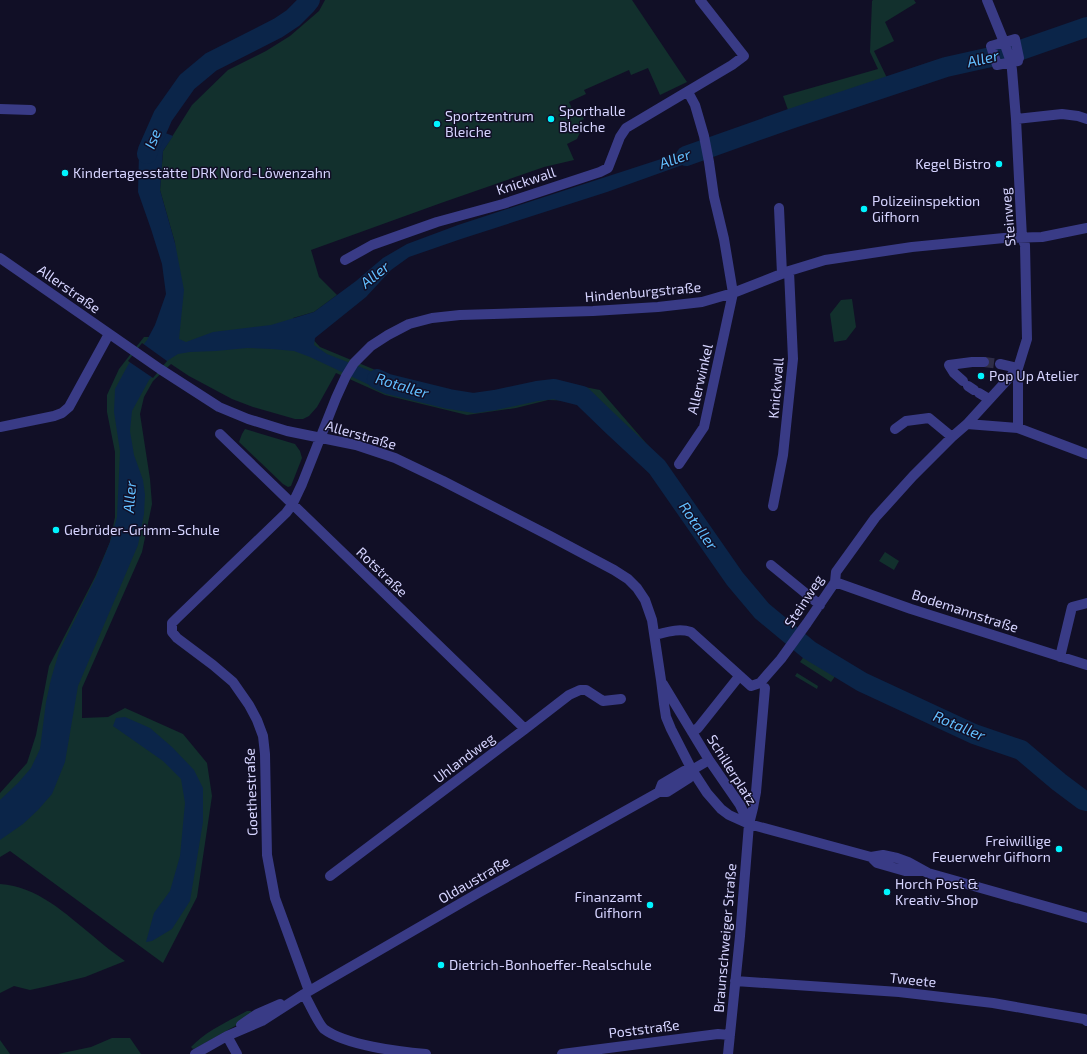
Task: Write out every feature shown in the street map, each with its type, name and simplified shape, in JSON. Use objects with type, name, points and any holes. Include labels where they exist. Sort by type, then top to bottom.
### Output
[{"type":"street","name":"Knickwall","points":[[345,260],[372,246],[437,222],[503,204],[608,168],[620,137],[626,128],[688,92],[744,56],[700,0]]},
{"type":"street","points":[[987,0],[1004,42],[991,46],[997,65],[1011,62]]},
{"type":"street","name":"Steinweg","points":[[1004,42],[1015,39],[1019,58],[1018,60],[1011,62],[1016,119],[1022,238],[1025,245],[1027,339],[1018,368],[1018,428]]},
{"type":"street","points":[[688,92],[695,105],[704,136],[714,197],[724,239],[733,293]]},
{"type":"street","points":[[0,109],[31,110]]},
{"type":"street","points":[[1016,119],[1062,114],[1087,119]]},
{"type":"street","name":"Knickwall","points":[[773,506],[783,455],[793,359],[786,273],[781,259],[779,208]]},
{"type":"street","name":"Hindenburgstraße","points":[[321,438],[346,376],[354,363],[371,346],[409,324],[432,318],[460,315],[592,311],[658,307],[702,302],[733,293],[825,260],[912,247],[1004,238],[1049,236],[1087,228]]},
{"type":"street","name":"Allerstraße","points":[[0,258],[160,370],[219,406],[248,419],[287,431],[356,445],[395,458],[443,481],[614,570],[628,579],[637,588],[645,600],[652,620],[661,680]]},
{"type":"street","name":"Allerwinkel","points":[[679,464],[704,427],[733,293]]},
{"type":"street","points":[[0,427],[62,413],[69,407],[109,334]]},
{"type":"street","points":[[984,362],[949,365],[954,373],[989,400]]},
{"type":"street","points":[[1000,364],[1018,368]]},
{"type":"street","name":"Steinweg","points":[[655,635],[672,630],[684,630],[691,632],[751,686],[760,683],[781,659],[820,605],[835,582],[836,572],[874,518],[913,476],[967,424],[1018,368]]},
{"type":"street","points":[[895,429],[906,421],[929,418],[952,437]]},
{"type":"street","points":[[967,424],[1018,428],[1087,454]]},
{"type":"street","name":"Rotstraße","points":[[220,434],[525,729]]},
{"type":"street","name":"Goethestraße","points":[[306,993],[275,898],[268,862],[265,754],[263,736],[249,705],[233,682],[213,665],[176,638],[172,632],[172,623],[286,513],[292,505],[302,484],[321,438]]},
{"type":"street","points":[[771,565],[820,605]]},
{"type":"street","name":"Bodemannstraße","points":[[835,582],[911,609],[1087,665]]},
{"type":"street","points":[[1060,657],[1072,607],[1087,602]]},
{"type":"street","name":"Schillerplatz","points":[[692,732],[698,728],[737,679]]},
{"type":"street","name":"Schillerplatz","points":[[661,680],[709,760],[740,805],[749,824]]},
{"type":"street","name":"Schillerplatz","points":[[661,680],[666,717],[692,770],[708,793],[722,809],[729,815],[749,824]]},
{"type":"street","name":"Schillerplatz","points":[[749,824],[756,792],[765,688]]},
{"type":"street","name":"Uhlandweg","points":[[330,876],[569,694],[580,690],[586,690],[590,691],[603,701],[621,699]]},
{"type":"street","name":"Oldaustraße","points":[[195,1054],[227,1036],[262,1020],[480,892],[659,792],[667,792],[689,778],[692,770],[709,760]]},
{"type":"street","name":"Schillerplatz","points":[[747,800],[756,792]]},
{"type":"street","points":[[749,824],[871,857],[883,855],[896,858],[908,862],[924,872],[1087,918]]},
{"type":"street","name":"Braunschweiger Straße","points":[[728,1054],[749,824]]},
{"type":"street","name":"Tweete","points":[[735,982],[899,992],[993,1003],[1087,1020]]},
{"type":"street","points":[[306,993],[323,1028],[346,1040],[426,1054]]},
{"type":"street","name":"Poststraße","points":[[562,1054],[718,1034],[730,1035]]},
{"type":"street","points":[[227,1036],[236,1054]]},
{"type":"green space","points":[[325,0],[632,0],[687,82],[660,95],[648,68],[631,75],[629,70],[584,90],[586,94],[569,102],[574,113],[580,111],[584,119],[580,121],[583,126],[577,139],[567,144],[574,160],[544,167],[311,250],[319,277],[337,295],[314,312],[293,318],[320,347],[385,374],[443,390],[474,396],[546,383],[569,384],[600,390],[672,473],[714,535],[741,580],[783,622],[814,646],[866,678],[950,717],[999,735],[1034,751],[1076,786],[1087,791],[1087,809],[1073,804],[1014,754],[949,732],[880,700],[831,671],[836,675],[831,682],[800,662],[805,655],[761,621],[732,588],[656,480],[592,413],[574,401],[548,400],[516,408],[467,415],[385,395],[336,373],[317,407],[309,416],[303,419],[295,419],[253,407],[232,399],[189,376],[171,364],[153,381],[144,397],[140,414],[150,479],[152,504],[142,552],[82,688],[82,718],[108,717],[125,708],[183,734],[207,763],[212,796],[197,897],[163,963],[10,851],[0,857],[0,793],[27,763],[36,735],[49,666],[95,577],[110,542],[115,517],[115,452],[107,412],[107,395],[119,369],[144,337],[179,337],[175,243],[160,190],[163,151],[192,105],[228,70],[266,51],[290,36],[319,11]]},
{"type":"green space","points":[[873,0],[914,0],[916,3],[885,22],[894,41],[874,51],[888,80],[788,110],[783,96],[878,69],[870,52]]},
{"type":"green space","points":[[852,299],[856,327],[846,340],[834,342],[830,314],[841,300]]},
{"type":"green space","points":[[245,429],[295,444],[300,451],[302,458],[291,486],[288,487],[283,484],[239,442]]},
{"type":"green space","points":[[885,552],[899,561],[894,570],[879,561]]},
{"type":"green space","points":[[797,673],[818,686],[817,689],[795,676]]},
{"type":"green space","points":[[0,884],[26,890],[50,902],[125,961],[85,977],[30,990],[14,986],[0,993]]},
{"type":"green space","points":[[247,1011],[251,1011],[253,1014],[251,1017],[196,1048],[193,1049],[191,1047],[210,1031]]},
{"type":"green space","points":[[112,1038],[130,1038],[141,1054],[58,1054],[91,1047]]},
{"type":"green space","points":[[0,1040],[10,1054],[0,1054]]},
{"type":"water","points":[[153,128],[173,136],[163,151],[160,190],[175,243],[184,290],[179,339],[186,342],[213,332],[271,325],[314,312],[356,281],[383,258],[407,244],[458,225],[701,146],[702,158],[607,192],[409,257],[391,270],[366,297],[315,338],[314,345],[327,354],[378,374],[403,380],[401,395],[378,389],[294,351],[247,348],[190,352],[178,354],[167,361],[149,380],[132,411],[130,431],[134,455],[143,480],[145,495],[144,514],[138,545],[78,686],[65,762],[52,794],[23,824],[0,840],[0,800],[31,768],[40,749],[46,702],[59,652],[96,577],[110,542],[117,517],[120,451],[114,412],[115,389],[128,365],[147,340],[155,325],[166,294],[162,264],[138,192],[139,154]]},
{"type":"water","points":[[125,717],[150,728],[172,747],[194,770],[203,788],[203,822],[190,901],[172,929],[152,941],[146,942],[154,913],[170,891],[180,856],[185,803],[181,779],[163,761],[113,726],[116,718]]},
{"type":"pier","points":[[142,343],[167,361],[153,378],[128,361]]},
{"type":"waterway","name":"Ise","points":[[147,154],[163,116],[187,82],[211,62],[278,28],[293,18],[310,0]]},
{"type":"waterway","name":"Aller","points":[[686,156],[790,119],[946,67],[1018,51],[1087,27]]},
{"type":"waterway","name":"Rotaller","points":[[377,379],[388,384],[449,399],[474,403],[554,389],[582,396],[657,467],[735,579],[762,611],[809,650],[862,682],[974,734],[1021,750],[1059,782],[1083,800],[1087,801]]},
{"type":"tunnel","points":[[984,362],[1000,364]]},
{"type":"place","name":"Sporthalle Bleiche","points":[[551,119]]},
{"type":"place","name":"Sportzentrum Bleiche","points":[[437,124]]},
{"type":"place","name":"Kegel Bistro","points":[[999,164]]},
{"type":"place","name":"Kindertagesstätte DRK Nord-Löwenzahn","points":[[65,173]]},
{"type":"place","name":"Polizeiinspektion Gifhorn","points":[[864,209]]},
{"type":"place","name":"Pop Up Atelier","points":[[981,376]]},
{"type":"place","name":"Gebrüder-Grimm-Schule","points":[[56,530]]},
{"type":"place","name":"Freiwillige Feuerwehr Gifhorn","points":[[1059,849]]},
{"type":"place","name":"Horch Post & Kreativ-Shop","points":[[887,892]]},
{"type":"place","name":"Finanzamt Gifhorn","points":[[650,905]]},
{"type":"place","name":"Dietrich-Bonhoeffer-Realschule","points":[[441,965]]}]
